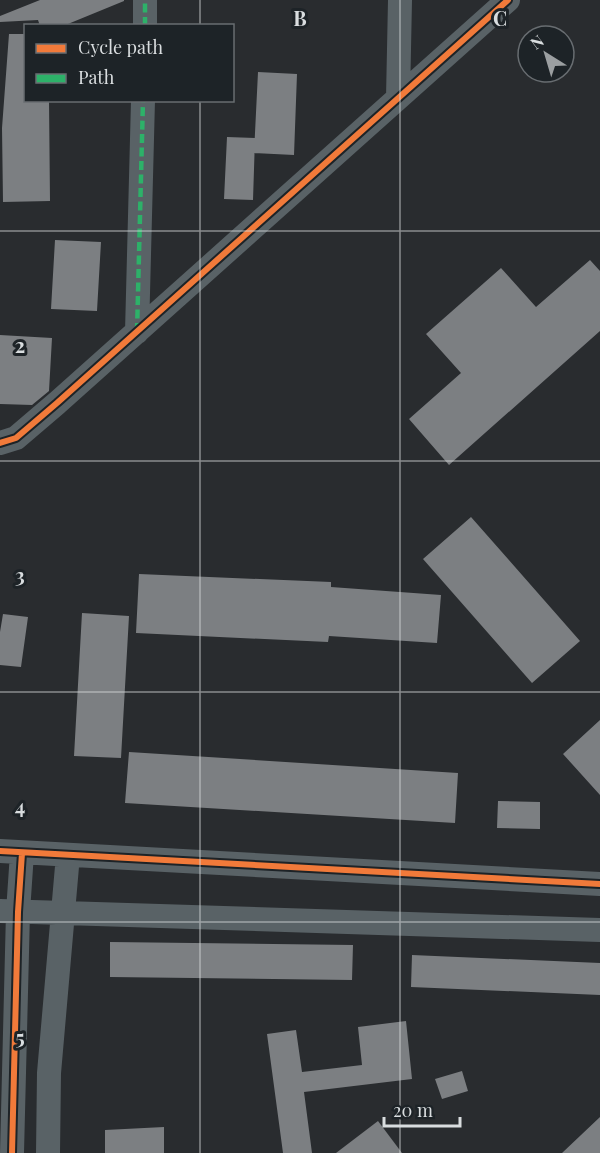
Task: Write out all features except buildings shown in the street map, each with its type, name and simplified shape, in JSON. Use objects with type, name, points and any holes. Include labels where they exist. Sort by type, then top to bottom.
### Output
[{"type":"street","points":[[145,0],[145,24]]},
{"type":"street","points":[[398,98],[400,0]]},
{"type":"street","points":[[0,443],[16,438],[508,0]]},
{"type":"street","points":[[137,332],[143,102]]},
{"type":"street","points":[[12,1153],[9,911],[11,852],[600,884]]},
{"type":"street","points":[[48,1153],[49,1073],[68,855]]},
{"type":"street","points":[[9,911],[600,930]]},
{"type":"marked path","points":[[145,0],[145,24]]},
{"type":"marked path","points":[[137,332],[143,102]]},
{"type":"cycle path","points":[[0,443],[16,438],[57,403],[508,0]]},
{"type":"cycle path","points":[[0,851],[600,884]]},
{"type":"cycle path","points":[[12,1153],[18,912],[22,853]]}]
